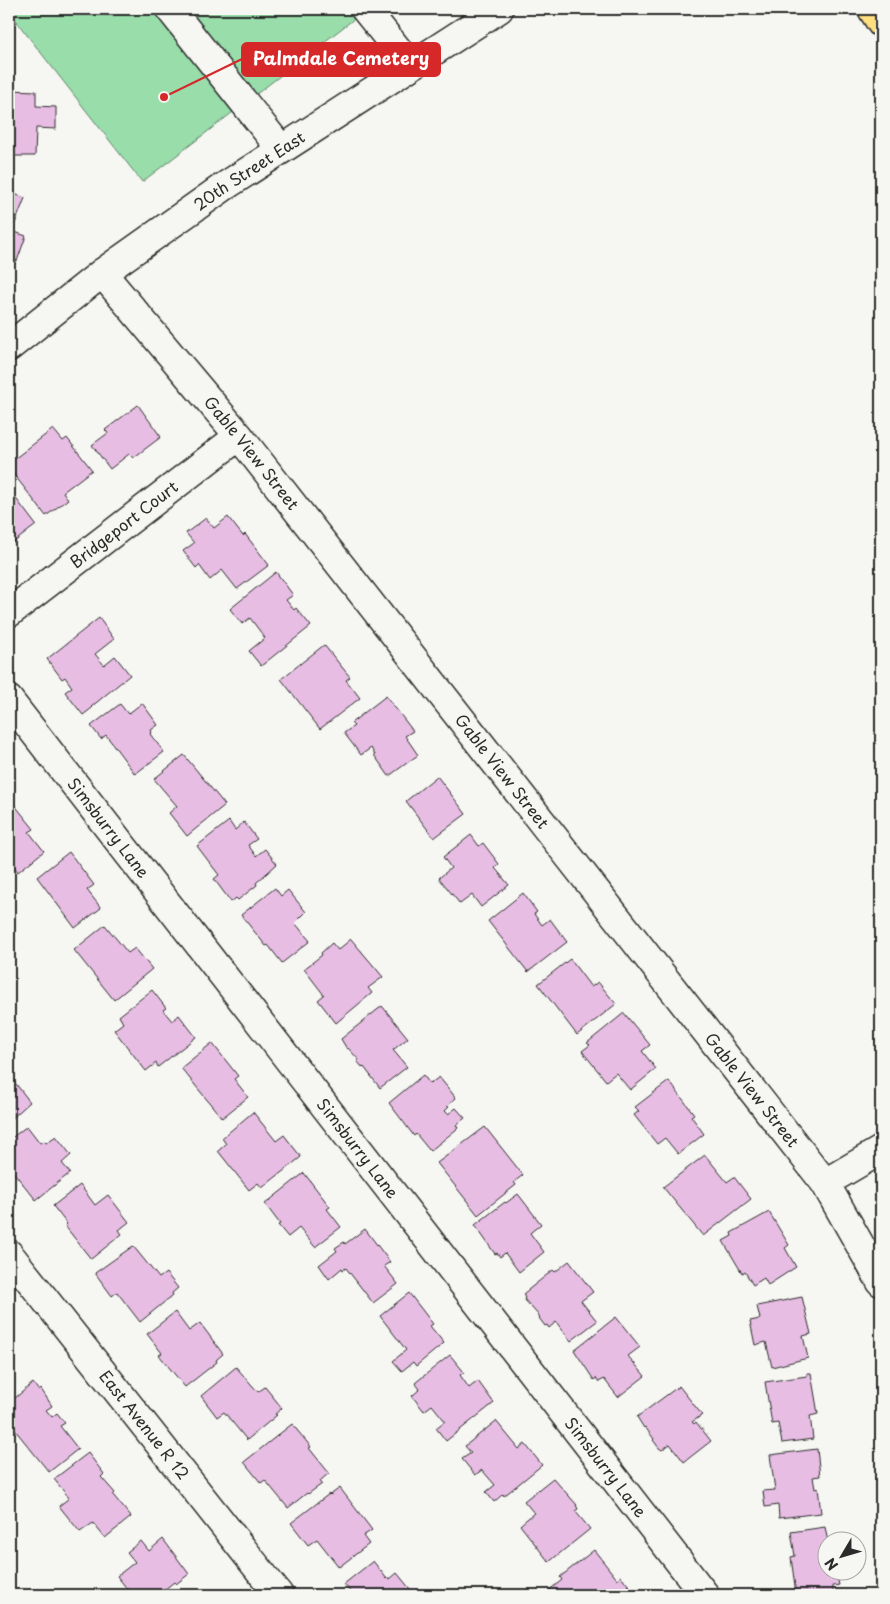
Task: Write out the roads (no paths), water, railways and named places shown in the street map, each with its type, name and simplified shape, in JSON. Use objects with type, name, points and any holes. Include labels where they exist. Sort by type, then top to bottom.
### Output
[{"type":"main road","points":[[872,9],[881,23]]},
{"type":"street","points":[[170,9],[281,149]]},
{"type":"street","points":[[366,9],[410,66]]},
{"type":"street","name":"20th Street East","points":[[9,347],[102,273],[222,188],[499,9]]},
{"type":"street","name":"Gable View Street","points":[[102,273],[240,436],[825,1183],[881,1282]]},
{"type":"street","name":"Bridgeport Court","points":[[9,613],[240,436]]},
{"type":"street","name":"Simsburry Lane","points":[[9,700],[705,1595]]},
{"type":"street","points":[[825,1183],[881,1150]]},
{"type":"street","name":"East Avenue R 12","points":[[9,1254],[275,1594]]},
{"type":"place","name":"Palmdale Cemetery","points":[[164,97]]}]
